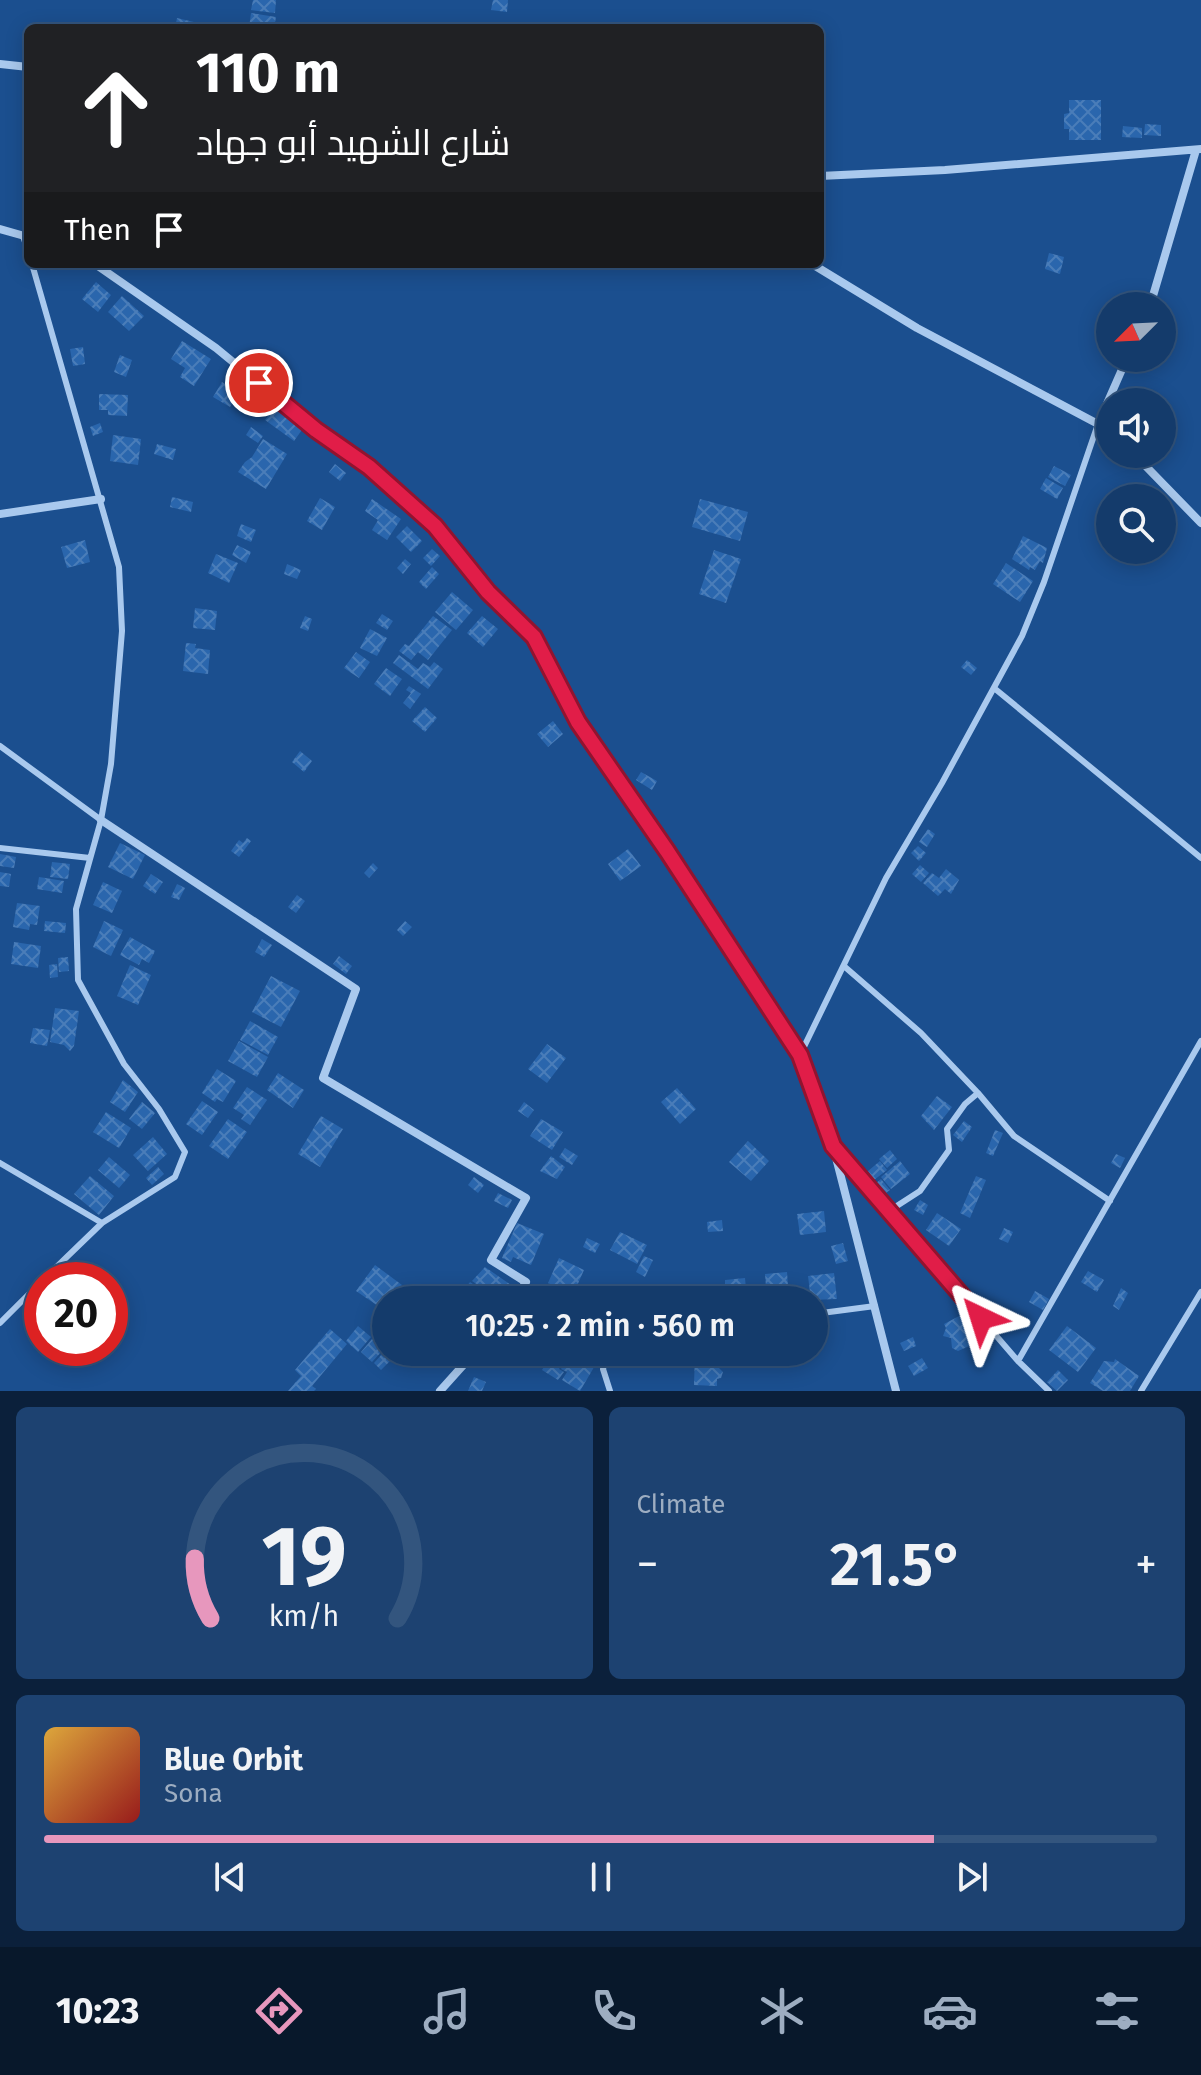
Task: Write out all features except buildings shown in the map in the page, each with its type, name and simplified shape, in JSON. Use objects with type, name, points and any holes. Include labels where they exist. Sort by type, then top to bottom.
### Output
[{"type":"street","points":[[0,64],[24,67]]},
{"type":"street","points":[[824,176],[945,170],[1198,150],[1154,292]]},
{"type":"street","points":[[0,229],[24,236]]},
{"type":"street","points":[[101,268],[216,348],[316,430],[369,467],[435,526],[488,592],[534,637],[578,722],[667,851],[800,1055],[833,1146],[896,1391]]},
{"type":"street","points":[[819,268],[917,328],[1096,423]]},
{"type":"street","points":[[1148,468],[1201,523]]},
{"type":"street","points":[[0,514],[101,499]]},
{"type":"street","points":[[101,820],[356,989],[323,1078],[526,1198],[491,1260],[526,1282],[523,1286]]},
{"type":"street","points":[[442,1389],[463,1366]]},
{"type":"lane","points":[[33,268],[119,567],[122,631],[111,764],[101,820],[76,909],[78,980],[124,1064],[159,1109],[185,1152],[175,1177],[102,1223],[62,1262]]},
{"type":"lane","points":[[800,1055],[886,878],[1022,636],[1044,582],[1096,430]]},
{"type":"lane","points":[[994,688],[1201,858]]},
{"type":"lane","points":[[0,746],[101,820]]},
{"type":"lane","points":[[0,848],[90,858]]},
{"type":"lane","points":[[845,967],[921,1033],[1014,1136],[1110,1201]]},
{"type":"lane","points":[[1018,1361],[1201,1041]]},
{"type":"lane","points":[[889,1211],[920,1191],[949,1150],[947,1129],[965,1104],[978,1093]]},
{"type":"lane","points":[[833,1146],[1018,1361],[1049,1391]]},
{"type":"lane","points":[[0,1163],[102,1223]]},
{"type":"lane","points":[[1141,1391],[1201,1292]]},
{"type":"lane","points":[[0,1323],[24,1300]]},
{"type":"lane","points":[[828,1312],[875,1306]]},
{"type":"lane","points":[[604,1366],[610,1391]]},
{"type":"route","points":[[259,383],[316,430],[369,467],[435,526],[488,592],[534,637],[578,722],[667,851],[800,1055],[833,1146],[981,1318]]}]
